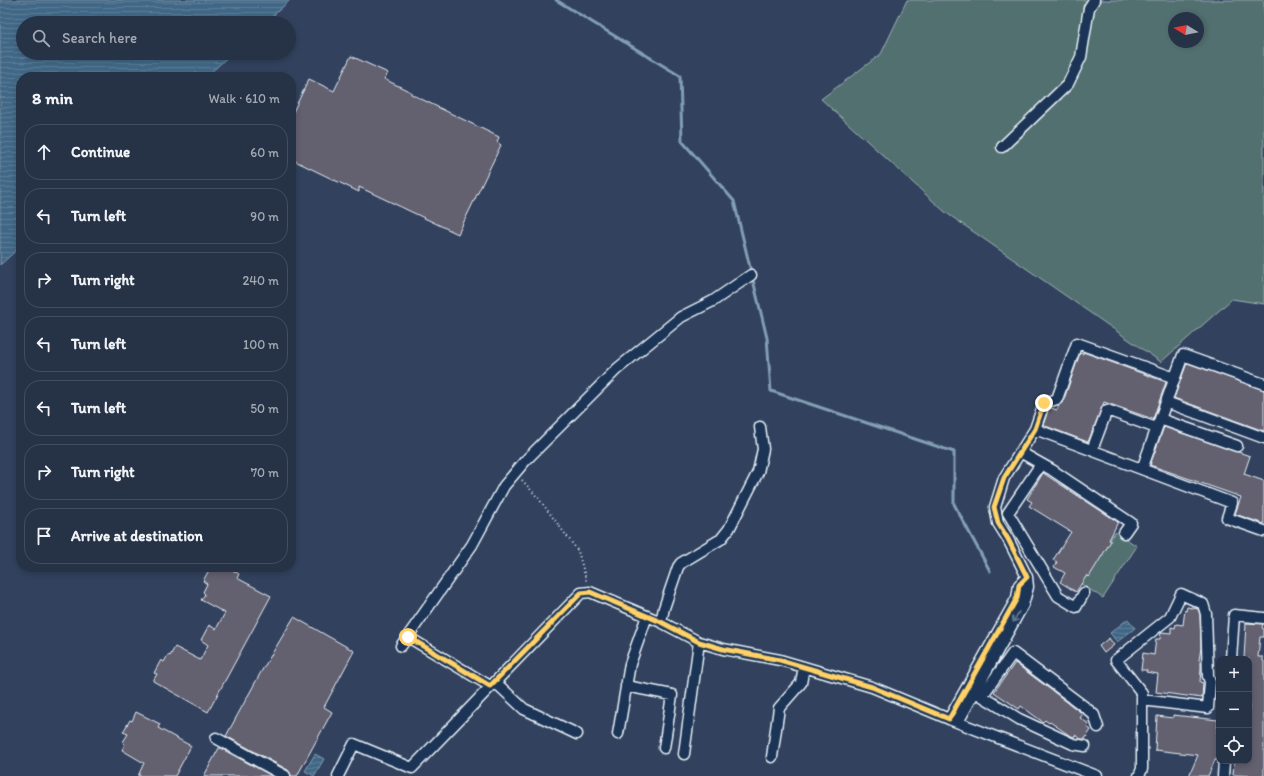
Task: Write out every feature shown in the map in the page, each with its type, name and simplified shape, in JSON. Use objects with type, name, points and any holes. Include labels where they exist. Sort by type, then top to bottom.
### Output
[{"type":"street","points":[[1002,147],[1068,84],[1081,57],[1089,8],[1094,0]]},
{"type":"street","points":[[402,646],[472,545],[504,486],[525,461],[617,369],[681,317],[713,301],[751,275]]},
{"type":"street","points":[[979,694],[1023,605],[1028,587],[1027,577],[1008,539],[998,523],[994,507],[1004,478],[1035,429],[1044,403],[1056,398],[1077,343],[1175,378]]},
{"type":"street","points":[[1142,469],[1183,355],[1264,384]]},
{"type":"street","points":[[1166,402],[1264,438]]},
{"type":"street","points":[[1092,450],[1108,410],[1237,446]]},
{"type":"street","points":[[661,622],[664,608],[678,567],[681,563],[721,539],[729,529],[758,472],[763,449],[760,427]]},
{"type":"street","points":[[1035,429],[1232,503],[1227,518],[1264,531]]},
{"type":"street","points":[[1020,452],[1041,464],[1131,523],[1124,533]]},
{"type":"street","points":[[1041,464],[1008,513],[1058,596],[1076,607],[1084,593]]},
{"type":"street","points":[[954,720],[1017,598],[1019,585],[1027,577]]},
{"type":"street","points":[[338,776],[354,744],[412,768],[581,593],[590,592],[661,622],[699,642],[723,649],[780,660],[872,687],[1097,776]]},
{"type":"street","points":[[1139,776],[1142,769],[1142,700],[1142,693],[1116,660],[1170,617],[1181,594],[1203,604],[1206,614],[1208,676],[1210,682],[1208,708],[1142,700]]},
{"type":"street","points":[[1231,656],[1234,615],[1264,618]]},
{"type":"street","points":[[618,734],[630,664],[647,616]]},
{"type":"street","points":[[408,637],[492,684],[524,709],[578,734]]},
{"type":"street","points":[[684,754],[699,642]]},
{"type":"street","points":[[954,720],[979,694],[1013,653],[1086,708],[1094,715],[1098,727]]},
{"type":"street","points":[[772,757],[779,708],[801,683],[804,667]]},
{"type":"street","points":[[626,686],[672,695],[664,748]]},
{"type":"street","points":[[979,694],[1018,719],[1073,744],[1085,746]]},
{"type":"street","points":[[216,738],[284,776]]},
{"type":"street","points":[[1223,776],[1224,764]]},
{"type":"path","points":[[516,472],[539,498],[578,551],[590,592]]},
{"type":"green space","points":[[907,0],[1264,0],[1264,304],[1232,299],[1161,362],[945,212],[821,99],[881,54]]},
{"type":"green space","points":[[1115,532],[1137,546],[1103,598],[1081,584]]},
{"type":"water","points":[[0,0],[290,0],[273,16],[16,16],[16,60],[224,60],[211,72],[16,72],[16,251],[0,265]]},
{"type":"water","points":[[1128,619],[1135,628],[1117,642],[1110,633]]},
{"type":"water","points":[[315,754],[324,759],[314,776],[305,771]]},
{"type":"building","points":[[351,56],[388,73],[384,79],[411,92],[411,94],[499,137],[497,142],[501,145],[458,234],[359,187],[359,192],[296,161],[296,106],[309,79],[334,91]]},
{"type":"building","points":[[1083,352],[1166,382],[1153,419],[1104,402],[1088,442],[1043,425],[1049,408],[1057,410],[1059,405],[1063,402],[1080,353],[1083,354]]},
{"type":"building","points":[[1187,363],[1264,390],[1264,431],[1174,398]]},
{"type":"building","points":[[1164,427],[1250,456],[1244,474],[1264,481],[1264,524],[1235,514],[1241,497],[1150,465]]},
{"type":"building","points":[[1043,473],[1118,522],[1109,540],[1111,541],[1089,577],[1087,575],[1076,592],[1060,582],[1065,573],[1054,567],[1057,562],[1053,560],[1071,532],[1029,506],[1032,502],[1027,499]]},
{"type":"building","points":[[208,572],[236,572],[239,574],[237,578],[271,596],[208,712],[153,681],[157,674],[154,673],[161,660],[164,662],[168,655],[170,656],[175,647],[200,660],[208,645],[201,640],[209,625],[216,629],[225,613],[201,600],[205,594],[203,592],[207,584],[203,581]]},
{"type":"building","points":[[1187,607],[1198,609],[1200,615],[1201,648],[1199,660],[1201,661],[1200,682],[1203,683],[1202,698],[1156,692],[1158,674],[1146,672],[1147,670],[1141,670],[1143,653],[1154,655],[1156,639],[1160,639],[1161,632],[1171,633],[1171,627],[1175,628],[1176,624],[1183,625],[1185,610],[1186,611]]},
{"type":"building","points":[[294,617],[354,651],[324,707],[332,712],[297,776],[291,776],[288,770],[226,736],[261,672]]},
{"type":"building","points":[[1246,623],[1263,624],[1262,628],[1264,629],[1264,637],[1260,637],[1258,657],[1263,657],[1264,661],[1264,776],[1233,775],[1234,764],[1252,764],[1252,656],[1244,656]]},
{"type":"building","points":[[1109,638],[1114,645],[1104,653],[1099,646]]},
{"type":"building","points":[[1015,663],[1083,714],[1080,718],[1089,724],[1087,727],[1091,730],[1085,739],[1081,739],[1075,735],[1074,737],[1069,735],[1050,722],[1049,723],[1045,720],[1043,722],[1021,706],[1019,709],[994,692]]},
{"type":"building","points":[[136,712],[160,724],[158,728],[191,746],[175,776],[138,776],[144,763],[122,750],[125,744],[123,742],[128,734],[123,732],[130,720],[132,721]]},
{"type":"building","points":[[1173,715],[1216,720],[1216,760],[1208,776],[1189,776],[1198,755],[1155,750],[1157,716],[1173,718]]},
{"type":"building","points":[[220,748],[272,776],[204,776]]},
{"type":"waterway","points":[[556,0],[680,76],[682,141],[734,201],[767,338],[771,391],[954,452],[954,504],[990,571]]},
{"type":"route","points":[[408,637],[490,686],[581,593],[590,592],[661,622],[699,642],[723,649],[780,660],[872,687],[949,719],[1017,598],[1019,585],[1027,577],[1008,539],[998,523],[994,507],[1004,478],[1035,429],[1044,403]]}]
